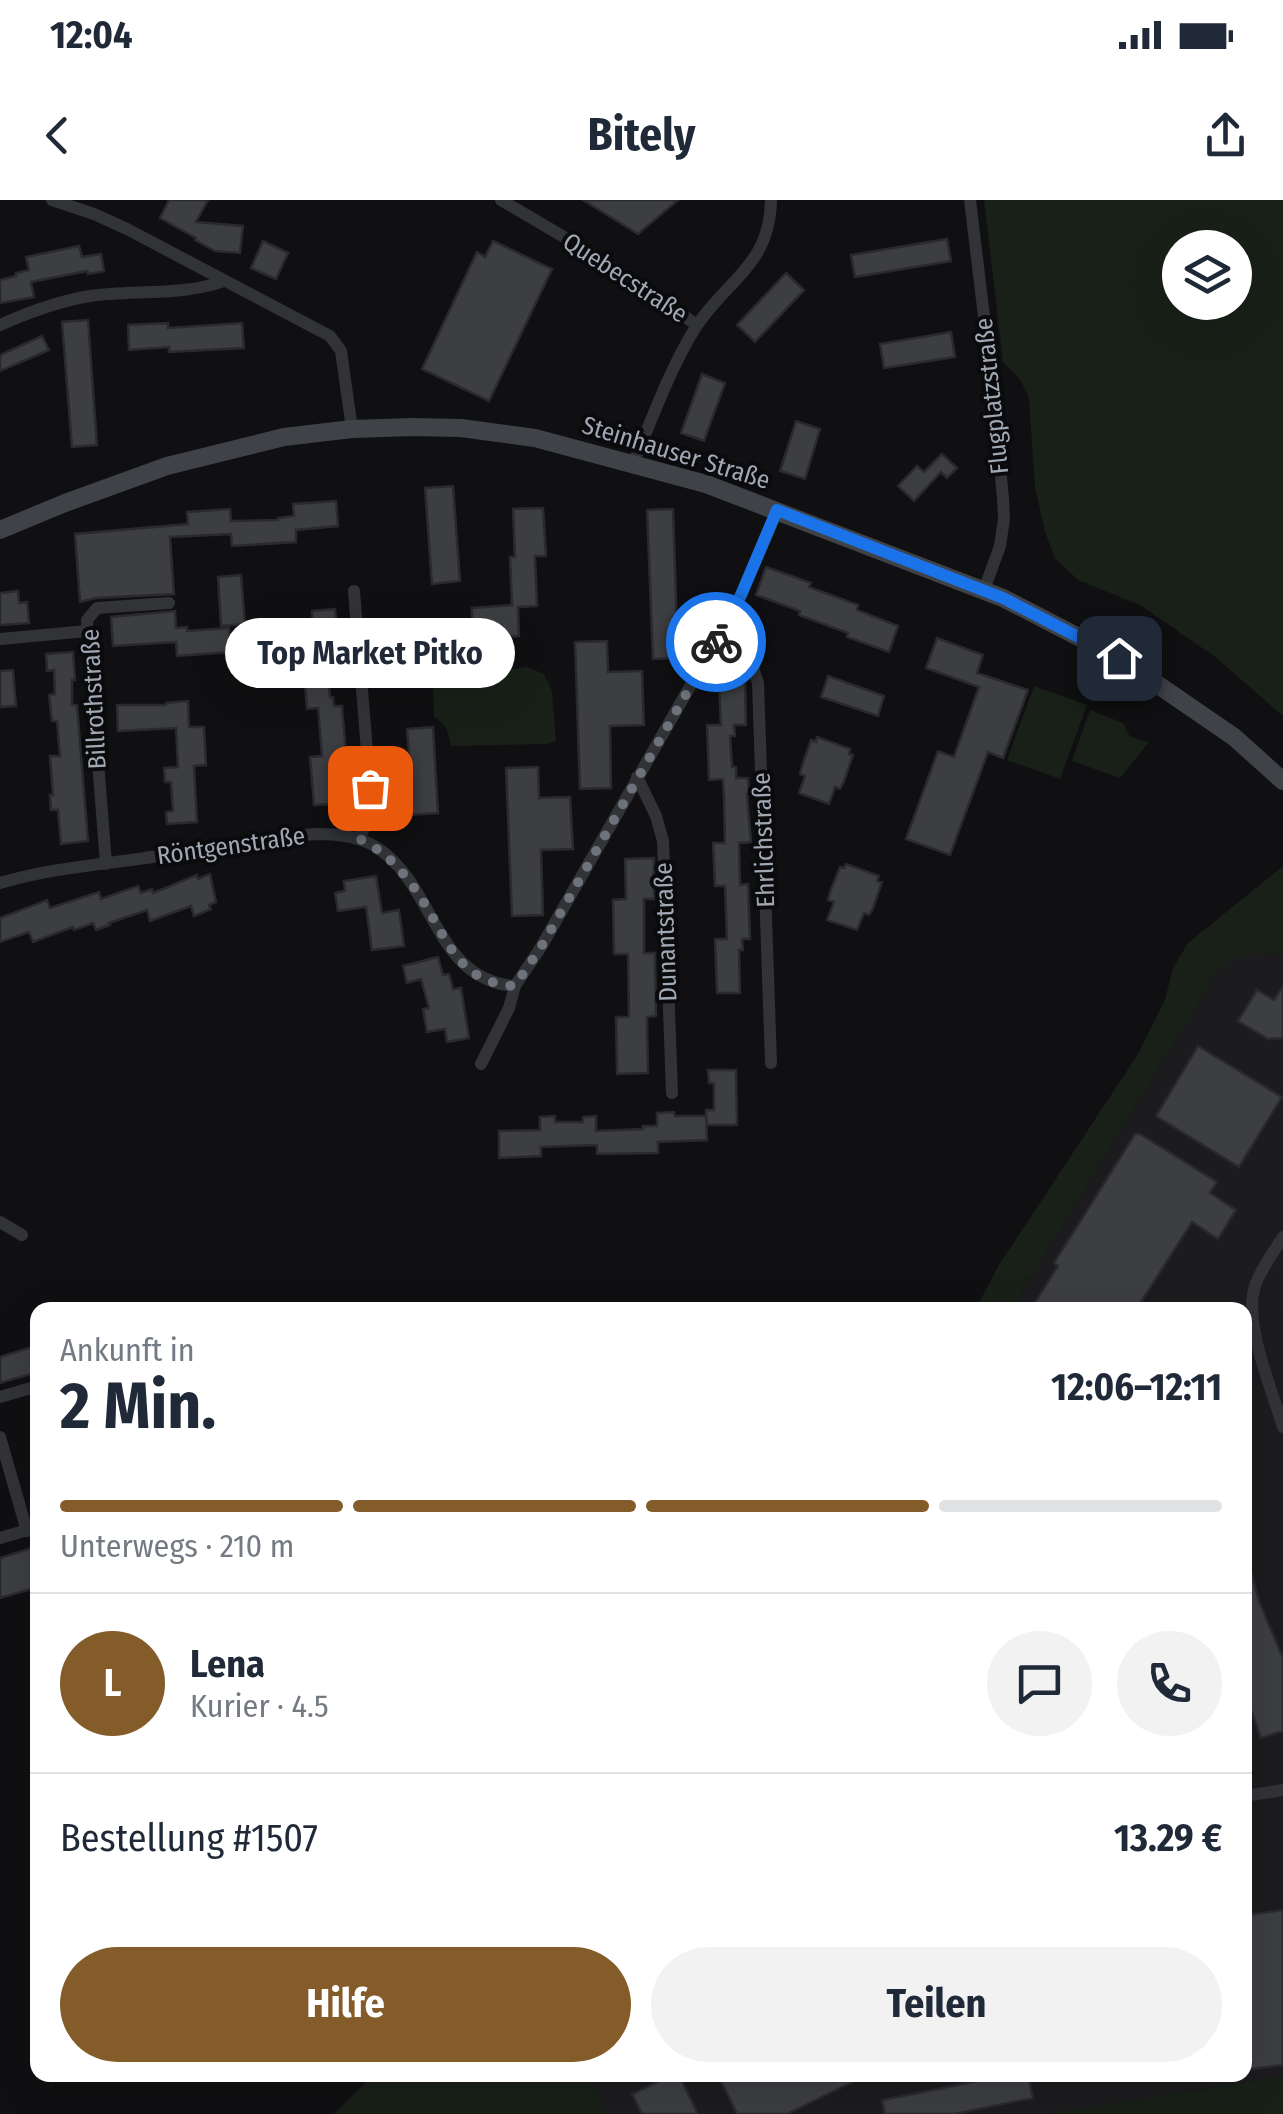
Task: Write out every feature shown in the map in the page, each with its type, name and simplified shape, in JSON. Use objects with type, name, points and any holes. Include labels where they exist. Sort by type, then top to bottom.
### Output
[{"type":"main road","name":"Steinhauser Straße","points":[[0,530],[126,480],[284,437],[412,427],[480,430],[535,438],[706,484],[984,590],[1119,658],[1234,737],[1283,781]]},
{"type":"street","points":[[52,200],[127,229],[330,336],[337,342],[345,367],[352,429]]},
{"type":"street","name":"Quebecstraße","points":[[501,200],[697,324]]},
{"type":"street","points":[[633,464],[697,324],[754,259],[769,225],[771,200]]},
{"type":"street","name":"Flugplatzstraße","points":[[970,200],[1003,508],[1000,546],[984,590]]},
{"type":"street","points":[[0,325],[40,308],[90,296],[199,287],[224,281]]},
{"type":"street","points":[[481,1064],[515,986],[724,627],[777,510]]},
{"type":"street","points":[[354,590],[370,788],[367,822],[360,839],[376,847],[406,877],[461,963],[478,977],[515,986]]},
{"type":"street","name":"Billrothstraße","points":[[106,864],[87,620],[97,608],[168,603]]},
{"type":"street","name":"Ehrlichstraße","points":[[724,627],[750,659],[758,683],[771,1063]]},
{"type":"street","points":[[0,639],[86,631]]},
{"type":"street","name":"Dunantstraße","points":[[637,777],[663,840],[672,1093]]},
{"type":"street","name":"Röntgenstraße","points":[[0,883],[56,870],[272,838],[318,834],[360,839]]},
{"type":"street","points":[[0,1222],[22,1235]]},
{"type":"street","points":[[1283,1238],[1254,1288],[1252,1304],[1255,1336],[1283,1427]]},
{"type":"street","points":[[0,1398],[30,1389]]},
{"type":"street","points":[[0,1437],[30,1523]]},
{"type":"street","points":[[0,1538],[30,1530]]},
{"type":"street","points":[[1252,1795],[1283,1790]]},
{"type":"shaded area","points":[[984,200],[1283,200],[1283,716],[1214,656],[1140,605],[1078,580],[1055,558],[1035,487],[1029,398],[1021,381],[1003,362]]},
{"type":"shaded area","points":[[527,667],[544,674],[552,691],[556,741],[451,746],[446,729],[434,717],[433,688],[437,680]]},
{"type":"shaded area","points":[[1034,686],[1087,705],[1060,779],[1007,760]]},
{"type":"shaded area","points":[[1090,710],[1123,723],[1130,737],[1149,742],[1120,778],[1072,761]]},
{"type":"shaded area","points":[[1283,866],[1283,955],[1248,954],[1218,971],[1016,1302],[979,1302],[999,1265],[1138,1054],[1165,1000],[1173,968],[1188,943]]},
{"type":"shaded area","points":[[1255,952],[1283,955],[1283,2076],[1252,2081],[1252,1302],[1016,1302],[1218,971],[1235,956]]},
{"type":"shaded area","points":[[1283,2076],[1283,2114],[1050,2114],[1252,2082]]},
{"type":"shaded area","points":[[366,2082],[591,2082],[607,2114],[334,2114]]},
{"type":"shaded area","points":[[591,2082],[1246,2082],[1050,2114],[607,2114]]},
{"type":"building","points":[[169,200],[208,200],[196,222],[243,226],[240,253],[215,251],[160,218]]},
{"type":"building","points":[[583,200],[678,200],[638,234]]},
{"type":"building","points":[[947,239],[951,261],[855,277],[851,255]]},
{"type":"building","points":[[263,241],[288,253],[276,279],[251,268]]},
{"type":"building","points":[[493,241],[552,269],[489,401],[422,369],[477,252],[485,257]]},
{"type":"building","points":[[79,246],[82,257],[101,254],[104,271],[31,282],[34,297],[0,303],[0,280],[29,270],[26,257]]},
{"type":"building","points":[[786,273],[804,290],[755,342],[737,325]]},
{"type":"building","points":[[88,320],[97,445],[72,447],[62,322]]},
{"type":"building","points":[[168,323],[168,328],[242,323],[244,348],[129,350],[128,325]]},
{"type":"building","points":[[951,332],[955,357],[884,368],[880,344]]},
{"type":"building","points":[[42,336],[49,350],[0,371],[0,355]]},
{"type":"building","points":[[702,374],[725,383],[704,441],[681,433]]},
{"type":"building","points":[[796,421],[820,429],[805,479],[780,471]]},
{"type":"building","points":[[942,454],[957,468],[947,478],[941,472],[914,501],[898,486],[917,466],[924,472]]},
{"type":"building","points":[[453,486],[460,581],[432,584],[425,488]]},
{"type":"building","points":[[336,501],[338,526],[296,530],[296,542],[232,546],[231,534],[170,537],[174,594],[80,602],[75,534],[188,524],[187,512],[230,509],[231,521],[278,520],[294,516],[293,504]]},
{"type":"building","points":[[543,508],[546,556],[535,556],[537,606],[518,607],[519,636],[473,638],[473,648],[425,650],[425,659],[379,665],[378,635],[424,631],[423,621],[462,624],[461,620],[472,619],[472,608],[512,605],[513,509]]},
{"type":"building","points":[[673,509],[678,658],[653,659],[647,510]]},
{"type":"building","points":[[766,567],[811,583],[809,587],[858,605],[857,610],[898,626],[889,652],[756,595]]},
{"type":"building","points":[[241,575],[245,624],[221,626],[218,577]]},
{"type":"building","points":[[18,591],[19,603],[27,602],[29,623],[0,625],[0,593]]},
{"type":"building","points":[[335,609],[339,658],[331,659],[332,668],[327,669],[330,697],[334,706],[342,706],[346,754],[338,755],[338,765],[334,765],[337,804],[314,805],[310,757],[322,756],[318,708],[307,709],[303,660],[315,659],[312,611]]},
{"type":"building","points":[[175,611],[176,628],[229,628],[231,652],[177,656],[176,642],[113,646],[111,617]]},
{"type":"building","points":[[937,638],[983,655],[977,673],[1028,690],[1003,758],[988,752],[950,855],[906,839],[938,751],[954,757],[979,687],[926,668]]},
{"type":"building","points":[[607,641],[608,672],[642,671],[644,725],[610,726],[611,788],[580,789],[575,642]]},
{"type":"building","points":[[73,652],[72,705],[77,705],[88,841],[61,844],[58,810],[51,810],[50,756],[60,756],[57,721],[52,721],[49,695],[55,694],[54,670],[47,671],[46,654]]},
{"type":"building","points":[[13,670],[16,706],[0,707],[0,671]]},
{"type":"building","points":[[742,675],[746,725],[734,725],[735,736],[730,736],[736,778],[748,778],[751,842],[739,843],[740,885],[748,884],[750,939],[742,939],[743,950],[739,950],[740,993],[717,993],[715,939],[727,939],[725,886],[715,886],[713,843],[725,843],[724,798],[723,779],[709,780],[707,725],[721,725],[719,683],[728,682],[728,676]]},
{"type":"building","points":[[828,676],[884,696],[878,716],[821,697]]},
{"type":"building","points":[[188,701],[189,727],[204,727],[206,765],[194,766],[197,822],[167,824],[166,812],[173,811],[171,782],[165,782],[164,768],[178,767],[176,728],[118,731],[117,705]]},
{"type":"building","points":[[433,727],[438,813],[391,816],[387,756],[409,755],[407,729]]},
{"type":"building","points":[[817,737],[850,749],[849,754],[853,755],[844,781],[840,789],[835,787],[829,804],[799,793],[805,776],[800,774],[802,766],[811,740],[816,742]]},
{"type":"building","points":[[538,767],[539,798],[570,797],[573,849],[541,850],[543,915],[512,916],[506,768]]},
{"type":"building","points":[[654,858],[654,899],[644,899],[644,953],[655,953],[656,1016],[647,1017],[648,1073],[617,1074],[616,1017],[629,1017],[628,954],[614,954],[613,900],[626,899],[625,859]]},
{"type":"building","points":[[846,864],[879,876],[877,881],[882,882],[873,908],[869,915],[864,913],[857,930],[827,920],[834,902],[828,900],[830,892],[840,867]]},
{"type":"building","points":[[210,874],[216,902],[209,905],[211,909],[194,916],[191,906],[150,921],[147,910],[96,930],[93,923],[33,942],[29,932],[0,942],[0,918],[47,900],[50,908],[99,892],[101,899],[138,886],[141,893],[152,889],[153,893],[197,875],[198,879]]},
{"type":"building","points":[[376,876],[382,913],[399,910],[404,946],[372,950],[366,907],[338,911],[335,893],[345,891],[344,881]]},
{"type":"building","points":[[438,957],[443,975],[449,974],[453,989],[461,988],[469,1038],[447,1042],[445,1029],[427,1032],[423,1009],[429,1008],[421,979],[407,983],[403,966]]},
{"type":"building","points":[[1283,986],[1283,1038],[1268,1039],[1238,1021],[1257,990],[1274,1000]]},
{"type":"building","points":[[1198,1046],[1282,1097],[1239,1167],[1156,1116]]},
{"type":"building","points":[[708,1070],[736,1070],[737,1125],[707,1125],[706,1110],[714,1110],[714,1083],[709,1083]]},
{"type":"building","points":[[674,1112],[675,1116],[706,1116],[707,1140],[658,1142],[658,1153],[597,1154],[597,1145],[541,1147],[541,1156],[499,1158],[499,1131],[540,1130],[540,1117],[555,1116],[555,1122],[583,1122],[583,1117],[596,1116],[596,1131],[657,1126],[657,1113]]},
{"type":"building","points":[[1135,1134],[1217,1182],[1210,1193],[1236,1210],[1218,1239],[1192,1222],[1141,1302],[1035,1302],[1058,1266],[1054,1263]]},
{"type":"building","points":[[30,1348],[30,1374],[0,1383],[0,1357]]},
{"type":"building","points":[[30,1549],[30,1589],[0,1598],[0,1558]]},
{"type":"building","points":[[1252,1575],[1283,1658],[1283,1731],[1261,1738],[1252,1713]]},
{"type":"building","points":[[1283,1910],[1283,2065],[1252,2069],[1252,1914]]},
{"type":"building","points":[[657,2082],[682,2082],[698,2114],[642,2114],[632,2094]]},
{"type":"building","points":[[721,2082],[853,2082],[787,2114],[737,2114]]},
{"type":"building","points":[[972,2082],[1030,2082],[1033,2098],[955,2114],[885,2114],[882,2100]]},
{"type":"way so far","points":[[370,788],[367,822],[360,839],[390,858],[406,877],[461,963],[478,977],[515,986],[716,642]]},
{"type":"place","name":"Top Market Pitko","points":[[370,788]]},
{"type":"route","points":[[716,642],[777,510],[1003,598],[1119,658]]}]
